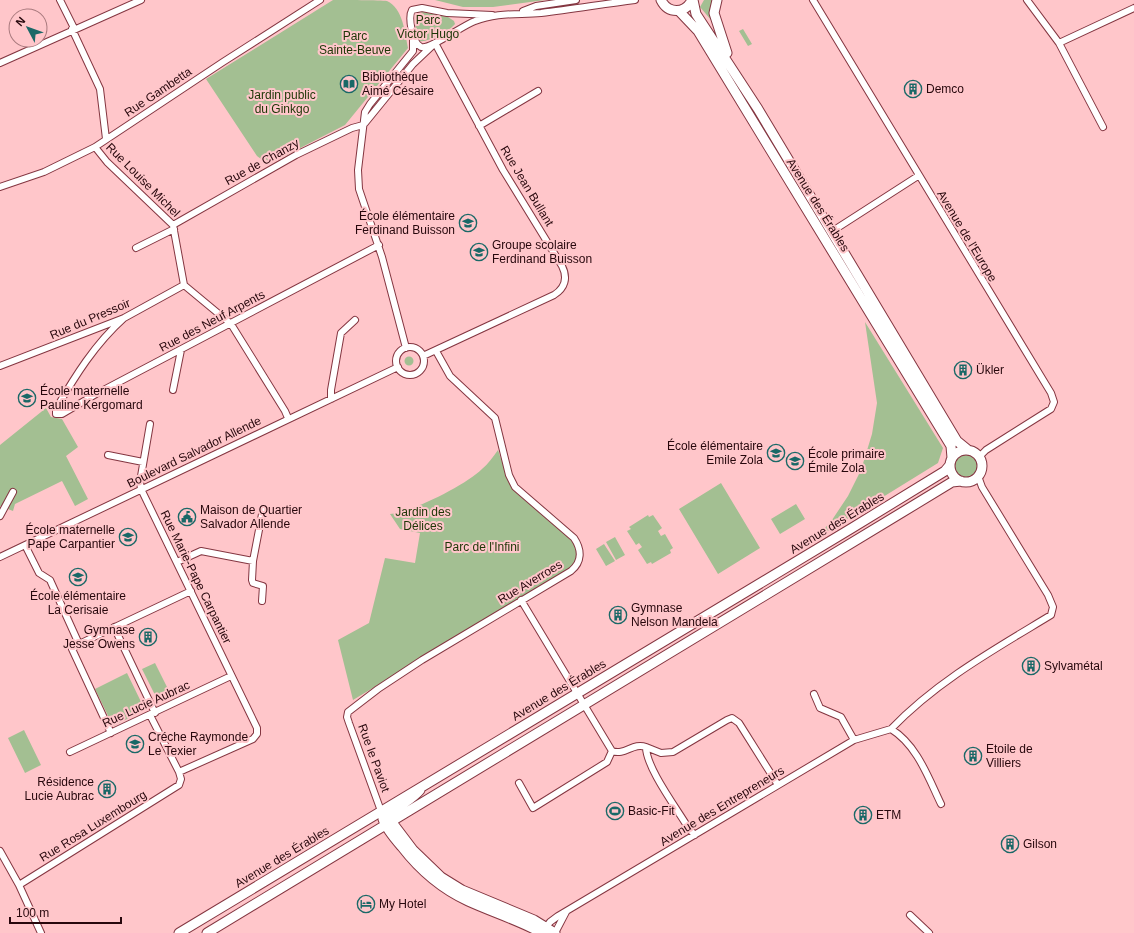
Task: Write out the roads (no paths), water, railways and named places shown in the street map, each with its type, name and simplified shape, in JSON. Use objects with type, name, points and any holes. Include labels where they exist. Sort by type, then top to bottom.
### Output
[{"type":"main road","points":[[679,11],[688,6],[693,0]]},
{"type":"main road","name":"Avenue des Érables","points":[[693,0],[696,14],[758,109]]},
{"type":"main road","name":"Avenue des Érables","points":[[717,0],[714,13],[725,49],[758,109],[830,232],[957,441],[968,450]]},
{"type":"main road","name":"Avenue des Érables","points":[[207,933],[340,851],[386,818],[426,783],[945,471],[951,461],[951,446],[833,250],[698,31],[679,11],[668,8],[660,1]]},
{"type":"main road","points":[[968,450],[979,457],[982,466],[978,476],[970,481],[961,481],[952,475],[951,461],[959,451],[968,450]]},
{"type":"main road","name":"Avenue des Érables","points":[[179,933],[585,705],[701,632],[952,482],[961,481]]},
{"type":"main road","points":[[340,851],[356,832],[378,818],[386,818],[413,850],[451,883],[543,931]]},
{"type":"main road","points":[[386,818],[395,839],[418,865],[447,889],[467,901],[543,931],[555,933]]},
{"type":"main road","points":[[340,851],[380,834],[395,839]]},
{"type":"street","points":[[60,0],[100,89],[106,139]]},
{"type":"street","points":[[0,63],[73,29],[141,0]]},
{"type":"street","name":"Rue Gambetta","points":[[0,187],[44,172],[95,147],[320,0]]},
{"type":"street","points":[[517,13],[536,6],[576,0]]},
{"type":"street","points":[[406,348],[379,245],[359,189],[358,179],[365,112],[413,51],[410,13],[418,7],[447,13],[492,15],[539,13],[635,0]]},
{"type":"street","name":"Avenue de l'Europe","points":[[812,0],[1051,393],[1054,402],[1052,409],[986,450],[979,457]]},
{"type":"street","points":[[1027,0],[1059,43],[1103,127]]},
{"type":"street","points":[[1059,43],[1134,8]]},
{"type":"street","points":[[364,125],[412,66],[435,44],[464,25],[492,15]]},
{"type":"street","points":[[413,36],[420,46],[425,47],[435,44]]},
{"type":"street","name":"Rue Jean Bullant","points":[[423,356],[554,295],[561,289],[566,281],[562,266],[514,189],[435,44]]},
{"type":"street","points":[[479,126],[538,92]]},
{"type":"street","name":"Rue de Chanzy","points":[[174,227],[296,156],[352,128],[364,125]]},
{"type":"street","name":"Rue Louise Michel","points":[[95,147],[107,162],[174,227],[184,285]]},
{"type":"street","points":[[830,232],[918,176]]},
{"type":"street","name":"Rue Louise Michel","points":[[136,248],[174,227]]},
{"type":"street","name":"Rue des Neuf Arpents","points":[[124,318],[109,332],[93,351],[56,409],[56,414],[62,414],[96,394],[379,245]]},
{"type":"street","points":[[184,285],[231,324],[288,418]]},
{"type":"street","name":"Rue du Pressoir","points":[[0,366],[124,318],[184,285]]},
{"type":"street","points":[[332,399],[331,390],[341,333],[355,320]]},
{"type":"street","points":[[406,348],[414,348],[423,356],[423,365],[418,372],[409,374],[404,373],[398,367],[398,356],[406,348]]},
{"type":"street","points":[[173,390],[181,350]]},
{"type":"street","name":"Rue Averroes","points":[[348,712],[378,689],[422,660],[571,571],[577,565],[580,555],[579,546],[568,532],[515,487],[509,475],[495,418],[450,376],[436,351]]},
{"type":"street","name":"Boulevard Salvador Allende","points":[[0,557],[87,517],[141,489],[288,418],[332,399],[398,367]]},
{"type":"street","points":[[141,489],[140,482],[150,424]]},
{"type":"street","points":[[108,456],[143,462]]},
{"type":"street","name":"Avenue des Entrepreneurs","points":[[543,931],[552,919],[854,740],[891,729],[959,671],[1050,615],[1053,607],[1048,595],[982,487],[978,476]]},
{"type":"street","name":"Rue Marie-Pape Carpantier","points":[[141,489],[257,728],[257,734],[253,739],[179,772]]},
{"type":"street","points":[[0,516],[13,492]]},
{"type":"street","points":[[262,601],[263,586],[253,583],[252,580],[253,560],[263,509]]},
{"type":"street","points":[[27,549],[39,573],[50,580],[79,644]]},
{"type":"street","points":[[177,562],[201,552],[253,560]]},
{"type":"street","points":[[111,733],[72,649],[79,644],[191,591]]},
{"type":"street","points":[[522,600],[612,751],[622,753],[636,746],[646,747],[661,753],[673,752],[732,718],[739,723],[778,785]]},
{"type":"street","points":[[114,627],[179,772]]},
{"type":"street","name":"Rue Lucie Aubrac","points":[[70,752],[231,676]]},
{"type":"street","points":[[814,694],[820,708],[841,717],[854,740]]},
{"type":"street","name":"Rue le Paviot","points":[[348,712],[347,717],[349,723],[386,818]]},
{"type":"street","points":[[891,729],[901,735],[912,748],[941,804]]},
{"type":"street","points":[[646,747],[646,756],[654,772],[689,829],[695,835]]},
{"type":"street","points":[[519,784],[533,808],[607,762],[612,751]]},
{"type":"street","name":"Rue Rosa Luxembourg","points":[[19,885],[179,785],[181,779],[179,772]]},
{"type":"street","points":[[0,851],[19,885],[41,933]]},
{"type":"street","points":[[555,933],[567,911]]},
{"type":"street","points":[[910,915],[929,933]]},
{"type":"place","name":"Bibliothèque Aimé Césaire","points":[[349,84]]},
{"type":"place","name":"Demco","points":[[913,89]]},
{"type":"place","name":"École élémentaire Ferdinand Buisson","points":[[468,223]]},
{"type":"place","name":"Groupe scolaire Ferdinand Buisson","points":[[479,252]]},
{"type":"place","name":"Ükler","points":[[963,370]]},
{"type":"place","name":"École maternelle Pauline Kergomard","points":[[27,398]]},
{"type":"place","name":"École élémentaire Emile Zola","points":[[776,453]]},
{"type":"place","name":"École primaire Émile Zola","points":[[795,461]]},
{"type":"place","name":"Maison de Quartier Salvador Allende","points":[[187,517]]},
{"type":"place","name":"École maternelle Pape Carpantier","points":[[128,537]]},
{"type":"place","name":"École élémentaire La Cerisaie","points":[[78,577]]},
{"type":"place","name":"Gymnase Nelson Mandela","points":[[618,615]]},
{"type":"place","name":"Gymnase Jesse Owens","points":[[148,637]]},
{"type":"place","name":"Sylvamétal","points":[[1031,666]]},
{"type":"place","name":"Créche Raymonde Le Texier","points":[[135,744]]},
{"type":"place","name":"Etoile de Villiers","points":[[973,756]]},
{"type":"place","name":"Résidence Lucie Aubrac","points":[[107,789]]},
{"type":"place","name":"Basic-Fit","points":[[615,811]]},
{"type":"place","name":"ETM","points":[[863,815]]},
{"type":"place","name":"Gilson","points":[[1010,844]]},
{"type":"place","name":"My Hotel","points":[[366,904]]},
{"type":"park label","name":"Parc Victor Hugo","points":[[428,27]]},
{"type":"park label","name":"Parc Sainte-Beuve","points":[[355,43]]},
{"type":"park label","name":"Jardin public du Ginkgo","points":[[282,102]]},
{"type":"park label","name":"Jardin des Délices","points":[[423,519]]},
{"type":"park label","name":"Parc de l'Infini","points":[[482,547]]}]
